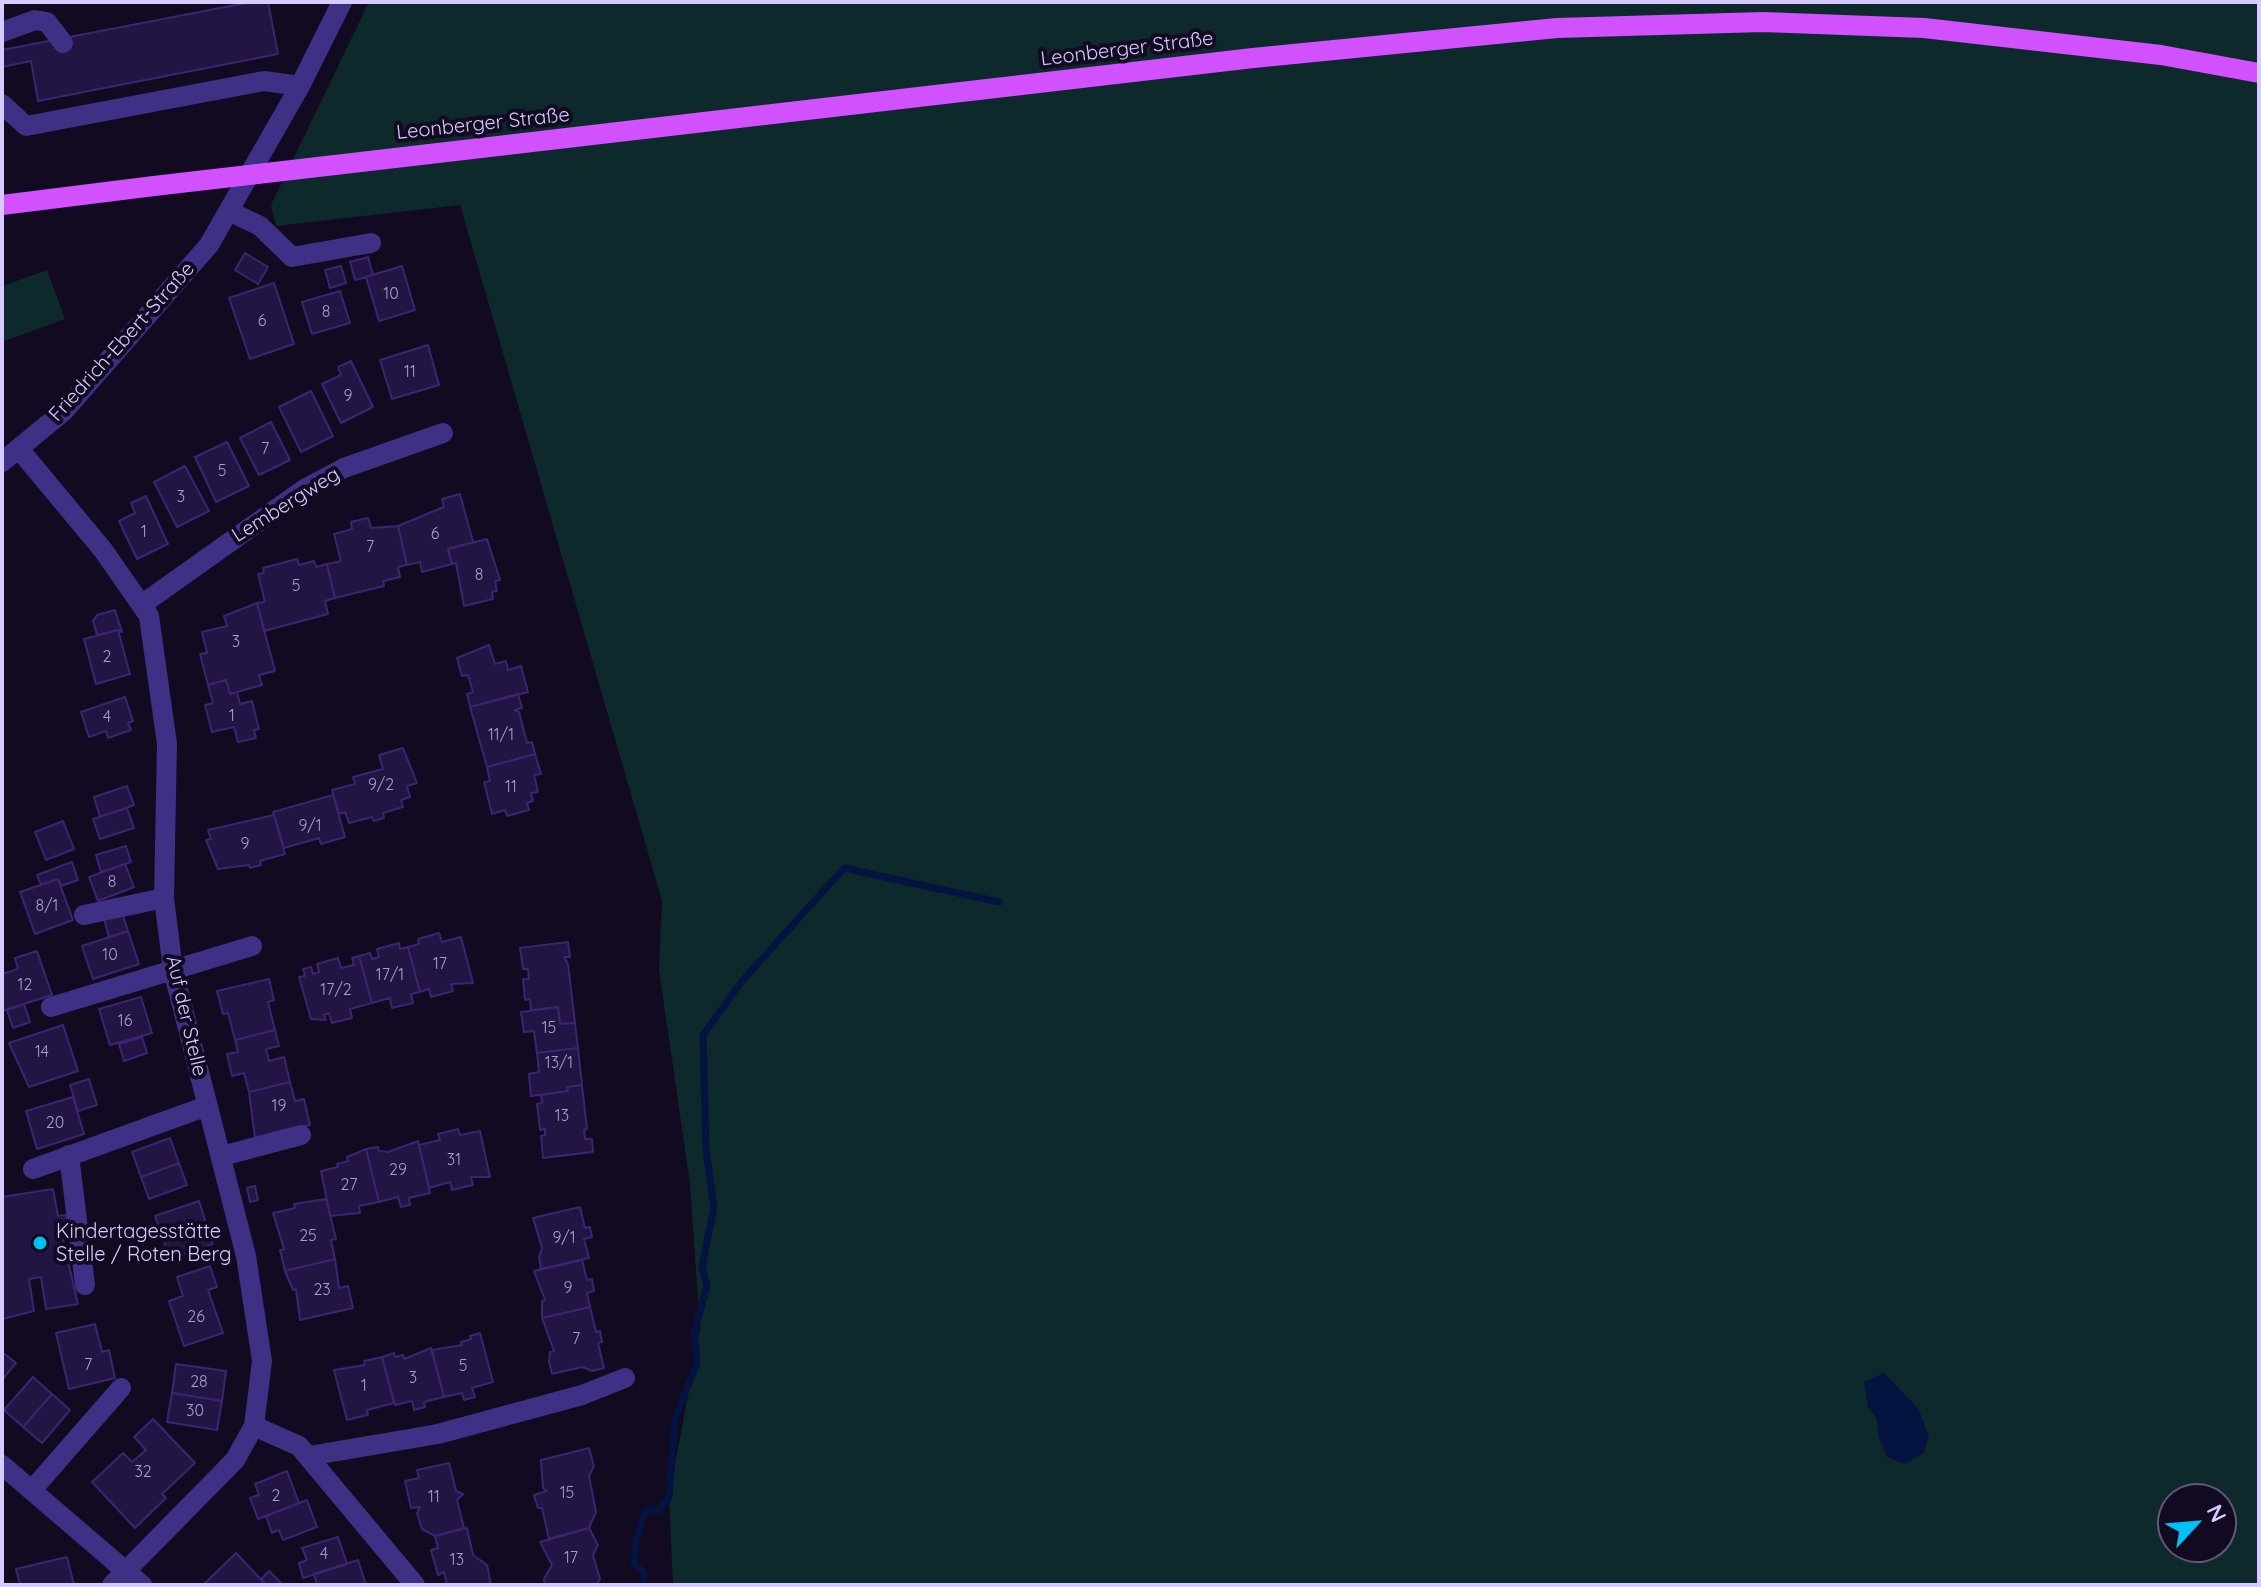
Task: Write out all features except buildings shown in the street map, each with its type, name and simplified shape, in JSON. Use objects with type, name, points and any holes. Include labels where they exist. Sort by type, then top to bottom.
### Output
[{"type":"main road","name":"Leonberger Straße","points":[[2,205],[1312,52],[1557,28],[1763,22],[1924,28],[2130,50],[2259,73]]},
{"type":"street","name":"Friedrich-Ebert-Straße","points":[[7,456],[64,411],[180,282],[231,212],[342,2]]},
{"type":"street","points":[[2,32],[35,20],[47,22],[63,43]]},
{"type":"street","points":[[2,104],[26,126],[264,81],[300,86]]},
{"type":"street","points":[[231,212],[260,226],[292,257],[371,243]]},
{"type":"street","name":"Lembergweg","points":[[144,603],[306,488],[344,468],[443,433]]},
{"type":"street","name":"Auf der Stelle","points":[[7,456],[144,603],[149,616],[167,744],[164,898],[173,970],[246,1256],[262,1361],[254,1426],[235,1460],[118,1578]]},
{"type":"street","points":[[84,915],[164,898]]},
{"type":"street","points":[[51,1007],[252,946]]},
{"type":"street","points":[[33,1169],[207,1106]]},
{"type":"street","points":[[222,1156],[301,1135]]},
{"type":"street","points":[[69,1155],[85,1285]]},
{"type":"street","points":[[309,1456],[438,1434],[582,1395],[625,1378]]},
{"type":"street","points":[[32,1490],[121,1388]]},
{"type":"street","points":[[254,1426],[299,1446],[415,1585]]},
{"type":"street","points":[[2,1465],[32,1490],[118,1578],[142,1585]]},
{"type":"green space","points":[[369,2],[2259,2],[2259,1585],[673,1585],[669,1497],[700,1329],[690,1184],[659,970],[662,901],[460,205],[276,226],[271,205]],"holes":[[[1884,1373],[1919,1410],[1879,1438],[1877,1419]]]},
{"type":"green space","points":[[47,270],[65,319],[2,342],[2,286]]},
{"type":"shaded area","points":[[1884,1373],[1919,1410],[1929,1437],[1923,1453],[1905,1464],[1887,1457],[1879,1438],[1877,1419],[1868,1407],[1864,1382]]},
{"type":"waterway","points":[[644,1585],[644,1572],[634,1564],[636,1540],[646,1510],[660,1510],[669,1497],[675,1418],[697,1363],[694,1332],[707,1286],[702,1267],[714,1207],[706,1150],[703,1035],[743,980],[844,868],[999,902]]},
{"type":"place","name":"Kindertagesstätte Stelle / Roten Berg","points":[[40,1243]]}]
